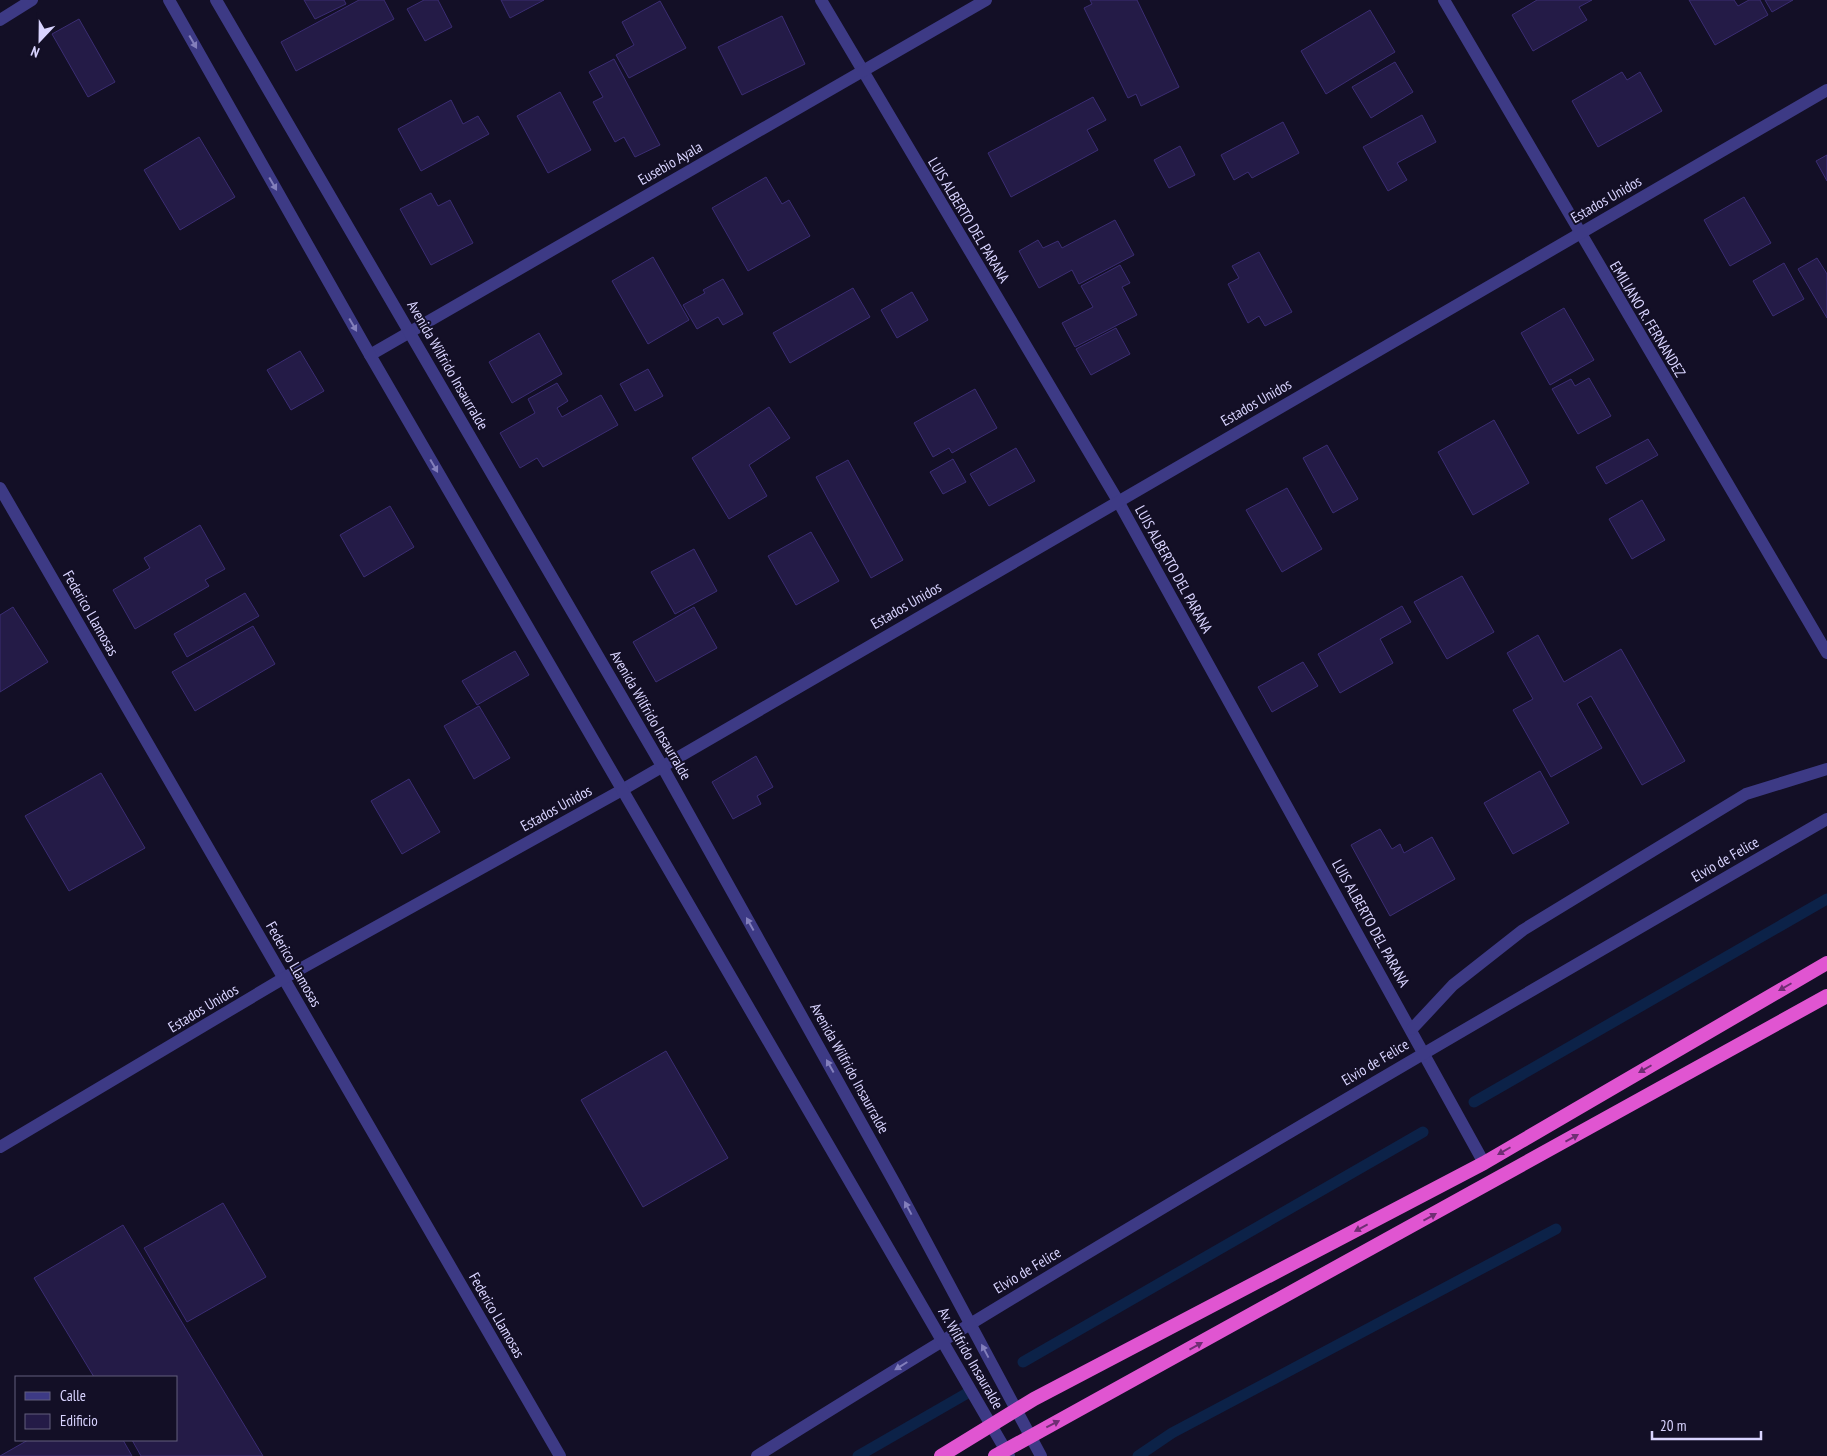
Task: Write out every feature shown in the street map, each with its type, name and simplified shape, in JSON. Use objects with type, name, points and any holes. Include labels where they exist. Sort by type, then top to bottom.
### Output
[{"type":"highway","points":[[941,1456],[1016,1410],[1484,1163],[1827,963]]},
{"type":"highway","points":[[1003,1454],[1030,1436],[1076,1413],[1827,996]]},
{"type":"street","points":[[0,20],[32,0]]},
{"type":"street","points":[[169,0],[370,355],[622,790]]},
{"type":"street","name":"Avenida Wilfrido Insaurralde","points":[[216,0],[662,766],[893,1180],[1041,1456]]},
{"type":"street","name":"LUIS ALBERTO DEL PARANA","points":[[820,0],[1118,501],[1412,1029],[1484,1163]]},
{"type":"street","name":"Eusebio Ayala","points":[[370,355],[986,0]]},
{"type":"street","name":"EMILIANO R. FERNANDEZ","points":[[1444,0],[1579,234],[1827,654]]},
{"type":"street","name":"Estados Unidos","points":[[0,1147],[284,978],[622,790],[1827,90]]},
{"type":"street","name":"Federico Llamosas","points":[[0,488],[560,1456]]},
{"type":"street","points":[[1412,1029],[1453,985],[1523,930],[1746,794],[1827,769]]},
{"type":"street","name":"Av. Wilfrido Insauralde","points":[[622,790],[992,1425],[1003,1454]]},
{"type":"street","name":"Elvio de Felice","points":[[757,1456],[970,1323],[1424,1052],[1827,819]]},
{"type":"building","points":[[304,0],[344,0],[346,4],[315,19]]},
{"type":"building","points":[[359,0],[384,0],[394,19],[296,71],[281,42]]},
{"type":"building","points":[[424,0],[438,0],[452,27],[425,41],[407,9]]},
{"type":"building","points":[[501,0],[544,0],[510,18]]},
{"type":"building","points":[[1090,0],[1137,0],[1179,87],[1141,106],[1136,94],[1128,98],[1084,8],[1092,4]]},
{"type":"building","points":[[1537,0],[1592,0],[1579,7],[1587,20],[1533,51],[1512,15]]},
{"type":"building","points":[[1689,0],[1734,0],[1738,6],[1749,0],[1760,0],[1768,15],[1715,45]]},
{"type":"building","points":[[1765,0],[1793,0],[1772,12]]},
{"type":"building","points":[[660,1],[686,48],[629,78],[616,55],[634,45],[622,22]]},
{"type":"building","points":[[1370,10],[1395,52],[1326,94],[1301,51]]},
{"type":"building","points":[[782,16],[805,64],[742,95],[718,47]]},
{"type":"building","points":[[79,19],[115,82],[88,97],[52,34]]},
{"type":"building","points":[[614,59],[660,145],[635,157],[624,137],[615,142],[593,102],[603,97],[589,72]]},
{"type":"building","points":[[1395,62],[1413,92],[1371,118],[1352,87]]},
{"type":"building","points":[[1622,72],[1627,80],[1640,72],[1662,111],[1598,147],[1572,101]]},
{"type":"building","points":[[560,92],[591,150],[548,173],[517,116]]},
{"type":"building","points":[[1093,97],[1106,120],[1087,130],[1098,150],[1011,197],[988,153]]},
{"type":"building","points":[[451,100],[463,124],[478,116],[489,134],[421,171],[398,129]]},
{"type":"building","points":[[1422,115],[1436,142],[1397,163],[1407,180],[1388,191],[1363,147]]},
{"type":"building","points":[[1283,122],[1299,153],[1252,178],[1248,172],[1234,180],[1221,155]]},
{"type":"building","points":[[199,137],[235,197],[180,230],[144,170]]},
{"type":"building","points":[[1180,146],[1195,175],[1169,188],[1154,160]]},
{"type":"building","points":[[1827,155],[1827,181],[1816,161]]},
{"type":"building","points":[[766,177],[782,204],[789,200],[810,236],[748,271],[712,208]]},
{"type":"building","points":[[431,193],[438,206],[450,200],[473,243],[431,265],[400,209]]},
{"type":"building","points":[[1744,197],[1771,243],[1730,266],[1704,220]]},
{"type":"building","points":[[1115,220],[1134,255],[1079,284],[1072,270],[1039,288],[1019,251],[1038,240],[1043,248],[1058,241],[1062,248]]},
{"type":"building","points":[[1259,252],[1292,312],[1265,326],[1259,316],[1248,323],[1228,284],[1239,278],[1232,266]]},
{"type":"building","points":[[653,257],[689,320],[648,344],[612,281]]},
{"type":"building","points":[[1817,258],[1827,274],[1827,318],[1798,269]]},
{"type":"building","points":[[1784,263],[1804,299],[1773,316],[1753,281]]},
{"type":"building","points":[[1120,265],[1130,283],[1122,287],[1137,315],[1075,347],[1062,323],[1093,307],[1081,286]]},
{"type":"building","points":[[723,279],[743,314],[723,325],[718,317],[697,329],[683,305],[705,293],[703,290]]},
{"type":"building","points":[[853,288],[870,317],[790,363],[773,333]]},
{"type":"building","points":[[912,292],[928,320],[897,338],[881,310]]},
{"type":"building","points":[[1564,308],[1594,360],[1550,385],[1521,333]]},
{"type":"building","points":[[1116,328],[1130,354],[1091,375],[1076,349]]},
{"type":"building","points":[[539,333],[562,374],[512,403],[489,362]]},
{"type":"building","points":[[300,351],[324,391],[291,410],[267,370]]},
{"type":"building","points":[[648,369],[663,396],[635,411],[620,384]]},
{"type":"building","points":[[1589,378],[1611,416],[1578,434],[1552,389],[1571,379],[1575,386]]},
{"type":"building","points":[[557,383],[568,401],[557,408],[562,417],[601,395],[618,425],[543,467],[537,458],[520,468],[500,433],[535,413],[528,399]]},
{"type":"building","points":[[975,389],[997,428],[952,453],[949,448],[933,457],[914,423]]},
{"type":"building","points":[[769,407],[790,438],[749,465],[767,496],[729,519],[692,458]]},
{"type":"building","points":[[1494,420],[1529,483],[1473,515],[1438,452]]},
{"type":"building","points":[[1648,439],[1658,455],[1606,484],[1596,467]]},
{"type":"building","points":[[1327,445],[1358,499],[1333,513],[1303,458]]},
{"type":"building","points":[[1016,448],[1035,481],[989,506],[970,474]]},
{"type":"building","points":[[953,459],[966,482],[943,494],[930,472]]},
{"type":"building","points":[[848,460],[903,560],[871,578],[816,477]]},
{"type":"building","points":[[1287,488],[1322,549],[1282,572],[1246,510]]},
{"type":"building","points":[[1642,500],[1665,540],[1632,559],[1609,519]]},
{"type":"building","points":[[390,506],[414,547],[364,577],[340,535]]},
{"type":"building","points":[[200,525],[225,569],[205,580],[209,586],[135,629],[113,590],[150,568],[144,558]]},
{"type":"building","points":[[811,532],[839,581],[796,605],[768,556]]},
{"type":"building","points":[[694,549],[717,591],[675,614],[651,572]]},
{"type":"building","points":[[1462,576],[1494,632],[1447,659],[1414,602]]},
{"type":"building","points":[[245,593],[259,616],[187,657],[174,634]]},
{"type":"building","points":[[1402,606],[1411,622],[1380,639],[1393,663],[1340,693],[1318,654]]},
{"type":"building","points":[[13,607],[48,662],[0,692],[0,615]]},
{"type":"building","points":[[694,607],[717,648],[656,682],[633,642]]},
{"type":"building","points":[[253,626],[275,664],[195,711],[172,672]]},
{"type":"building","points":[[1538,635],[1564,682],[1621,649],[1685,761],[1642,785],[1591,696],[1577,704],[1602,748],[1551,777],[1513,710],[1533,699],[1507,653]]},
{"type":"building","points":[[515,651],[529,675],[477,705],[462,681]]},
{"type":"building","points":[[1303,662],[1318,686],[1272,712],[1258,687]]},
{"type":"building","points":[[479,706],[510,758],[474,779],[444,726]]},
{"type":"building","points":[[756,756],[773,787],[757,796],[761,804],[733,819],[712,782]]},
{"type":"building","points":[[1540,771],[1569,823],[1513,854],[1484,803]]},
{"type":"building","points":[[101,773],[145,848],[69,891],[25,816]]},
{"type":"building","points":[[409,779],[440,832],[402,854],[371,801]]},
{"type":"building","points":[[1380,829],[1392,849],[1400,844],[1404,853],[1432,837],[1455,879],[1390,916],[1351,845]]},
{"type":"building","points":[[666,1051],[728,1158],[643,1207],[581,1100]]},
{"type":"building","points":[[223,1203],[266,1277],[187,1322],[144,1248]]},
{"type":"building","points":[[123,1225],[263,1456],[141,1456],[133,1441],[178,1441],[178,1376],[93,1376],[34,1278]]},
{"type":"building","points":[[26,1441],[124,1441],[132,1456],[0,1456]]},
{"type":"waterway","points":[[1474,1102],[1827,899]]},
{"type":"waterway","points":[[1023,1362],[1423,1132]]},
{"type":"waterway","points":[[1138,1456],[1172,1433],[1556,1229]]},
{"type":"waterway","points":[[858,1456],[971,1391]]}]
